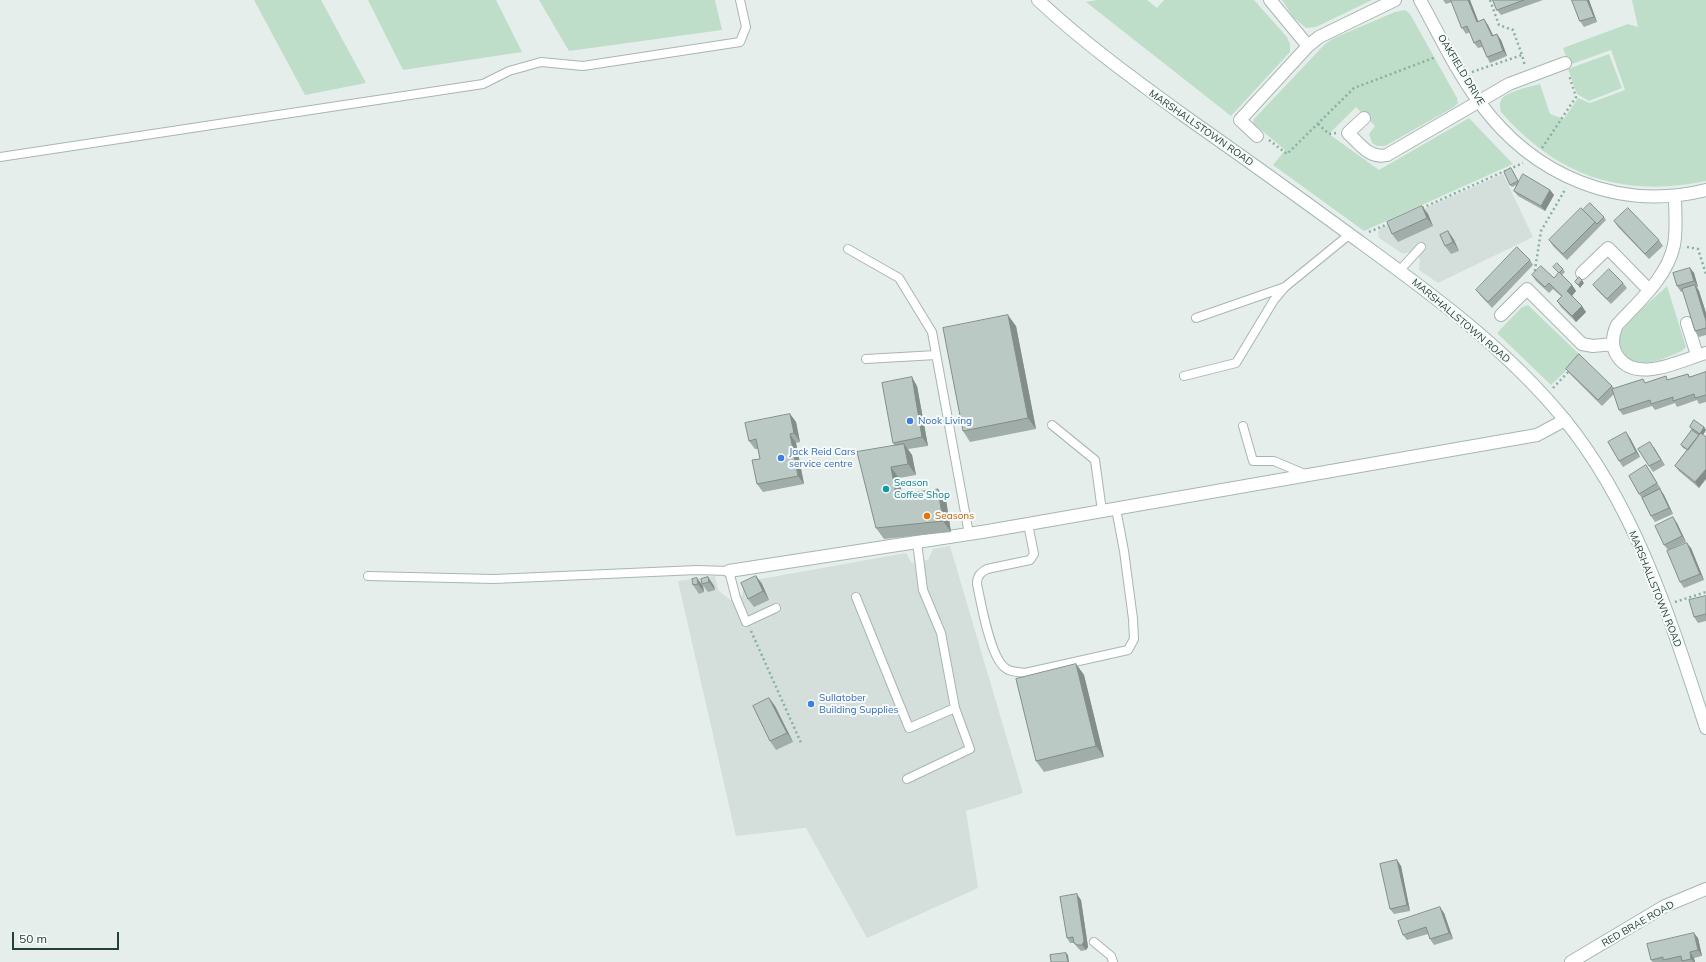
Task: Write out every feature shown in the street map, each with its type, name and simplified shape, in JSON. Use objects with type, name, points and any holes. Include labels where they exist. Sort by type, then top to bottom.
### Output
[{"type":"street","name":"MARSHALLSTOWN ROAD","points":[[1038,0],[1143,87],[1433,295],[1493,345],[1544,397],[1565,420],[1587,451],[1620,504],[1644,556],[1664,606],[1706,728]]},
{"type":"street","points":[[1270,0],[1308,46]]},
{"type":"street","points":[[1257,136],[1240,120],[1308,46],[1330,30],[1395,0]]},
{"type":"street","name":"OAKFIELD DRIVE","points":[[1420,0],[1479,102],[1503,131],[1535,158],[1571,179],[1592,187],[1624,194],[1639,196],[1675,196],[1706,190]]},
{"type":"street","points":[[1364,118],[1348,133],[1371,154],[1379,156],[1387,155],[1509,84],[1564,63]]},
{"type":"street","points":[[1675,196],[1674,245],[1666,270],[1617,326],[1614,333],[1613,344],[1616,355],[1622,364],[1637,370],[1656,368],[1701,354],[1686,323]]},
{"type":"street","points":[[1582,273],[1608,248],[1649,290]]},
{"type":"street","points":[[1500,315],[1527,289],[1582,344],[1593,346],[1613,344]]},
{"type":"street","points":[[730,571],[1028,524],[1537,435],[1565,420]]},
{"type":"street","name":"RED BRAE ROAD","points":[[1571,962],[1665,906],[1706,888]]},
{"type":"lane","points":[[0,157],[483,84],[509,71],[541,62],[583,66],[740,42],[746,27],[740,0]]},
{"type":"lane","points":[[1184,376],[1236,363],[1274,300],[1285,287],[1352,236]]},
{"type":"lane","points":[[1400,270],[1421,247]]},
{"type":"lane","points":[[848,248],[899,278],[932,332],[968,534]]},
{"type":"lane","points":[[1196,318],[1285,287]]},
{"type":"lane","points":[[866,359],[936,355]]},
{"type":"lane","points":[[1052,425],[1095,460],[1102,511]]},
{"type":"lane","points":[[1243,426],[1253,461],[1274,461],[1307,475]]},
{"type":"lane","points":[[1028,524],[1034,554],[1033,557],[1030,560],[987,569],[981,572],[977,577],[977,584],[996,657],[1005,668],[1014,672],[1025,673],[1128,650],[1132,645],[1134,639],[1133,619],[1124,551],[1116,509]]},
{"type":"lane","points":[[907,779],[970,749],[955,708],[941,633],[923,590],[917,542]]},
{"type":"lane","points":[[368,576],[494,579],[697,570],[730,571],[736,598],[746,622],[776,608]]},
{"type":"lane","points":[[856,597],[909,728],[955,708]]},
{"type":"lane","points":[[1094,942],[1111,956],[1113,962]]},
{"type":"path","points":[[1490,0],[1499,25],[1513,30],[1528,76]]},
{"type":"path","points":[[1257,136],[1261,134],[1287,154],[1354,88],[1450,52]]},
{"type":"path","points":[[1462,75],[1522,55]]},
{"type":"path","points":[[1420,209],[1535,158],[1576,97],[1564,63]]},
{"type":"path","points":[[1318,124],[1329,134],[1348,133]]},
{"type":"path","points":[[1531,293],[1541,231],[1571,179]]},
{"type":"path","points":[[1352,236],[1391,222]]},
{"type":"path","points":[[1674,245],[1698,249],[1706,274]]},
{"type":"path","points":[[1544,397],[1571,369]]},
{"type":"path","points":[[1664,606],[1706,592]]},
{"type":"path","points":[[746,622],[802,745]]},
{"type":"shaded area","points":[[1503,174],[1533,237],[1438,283],[1419,270],[1420,259],[1410,252],[1403,254],[1379,238],[1378,232],[1380,228]]},
{"type":"shaded area","points":[[950,546],[1023,793],[966,811],[978,888],[867,938],[806,828],[736,836],[678,581],[715,576],[718,590],[730,600],[742,596],[744,582],[906,553],[912,563],[928,560],[933,549]]},
{"type":"green space","points":[[254,0],[321,0],[366,83],[305,95]]},
{"type":"green space","points":[[368,0],[496,0],[522,52],[403,70]]},
{"type":"green space","points":[[539,0],[715,0],[722,30],[569,51]]},
{"type":"green space","points":[[1097,0],[1147,0],[1157,8],[1164,0],[1254,0],[1287,37],[1290,44],[1290,52],[1231,116],[1086,2]]},
{"type":"green space","points":[[1282,0],[1372,0],[1316,27],[1306,28],[1293,17]]},
{"type":"green space","points":[[1632,0],[1706,0],[1706,181],[1676,186],[1647,187],[1620,184],[1594,177],[1569,167],[1545,153],[1501,112],[1500,103],[1503,97],[1519,90],[1540,84],[1550,114],[1564,119],[1578,98],[1590,103],[1625,90],[1611,50],[1569,65],[1563,48],[1628,24],[1638,27]]},
{"type":"green space","points":[[1405,10],[1410,14],[1457,98],[1458,103],[1454,107],[1385,146],[1377,146],[1372,143],[1369,134],[1375,126],[1356,107],[1329,134],[1379,170],[1469,118],[1513,164],[1364,231],[1273,165],[1285,150],[1253,123],[1254,119],[1325,44],[1334,38],[1395,12]]},
{"type":"green space","points":[[1609,54],[1622,88],[1589,101],[1577,94],[1568,69]]},
{"type":"green space","points":[[1667,286],[1686,347],[1682,351],[1658,360],[1641,363],[1633,362],[1627,358],[1620,345],[1623,329]]},
{"type":"green space","points":[[1528,305],[1581,356],[1551,385],[1497,333],[1522,307]]},
{"type":"building","points":[[1451,0],[1468,0],[1477,22],[1484,19],[1492,36],[1497,34],[1503,51],[1487,57],[1480,40],[1474,43],[1467,26],[1462,28]]},
{"type":"building","points":[[1493,0],[1524,0],[1497,10]]},
{"type":"building","points":[[1572,0],[1587,0],[1594,17],[1580,21]]},
{"type":"building","points":[[1511,168],[1518,181],[1510,185],[1504,172]]},
{"type":"building","points":[[1523,174],[1550,190],[1541,206],[1514,191]]},
{"type":"building","points":[[1590,203],[1604,217],[1597,224],[1583,210]]},
{"type":"building","points":[[1422,206],[1427,218],[1392,234],[1387,222]]},
{"type":"building","points":[[1581,208],[1595,222],[1563,254],[1549,240]]},
{"type":"building","points":[[1628,208],[1659,240],[1645,254],[1614,221]]},
{"type":"building","points":[[1448,231],[1453,242],[1445,246],[1440,235]]},
{"type":"building","points":[[1517,247],[1530,260],[1488,302],[1476,290]]},
{"type":"building","points":[[1557,263],[1563,269],[1559,273],[1553,267]]},
{"type":"building","points":[[1541,266],[1554,278],[1559,272],[1572,285],[1567,291],[1582,306],[1572,316],[1557,301],[1562,296],[1549,283],[1545,287],[1532,275]]},
{"type":"building","points":[[1690,268],[1694,281],[1677,286],[1673,273]]},
{"type":"building","points":[[1609,269],[1623,283],[1607,299],[1593,285]]},
{"type":"building","points":[[1579,277],[1582,280],[1578,285],[1575,282]]},
{"type":"building","points":[[1695,285],[1706,321],[1706,328],[1695,331],[1682,289]]},
{"type":"building","points":[[1008,315],[1028,418],[963,431],[943,328]]},
{"type":"building","points":[[1579,354],[1612,386],[1598,400],[1566,369]]},
{"type":"building","points":[[1706,372],[1706,395],[1695,398],[1694,394],[1673,401],[1673,397],[1651,404],[1650,400],[1619,410],[1612,389],[1643,379],[1645,383],[1666,376],[1667,380],[1688,374],[1689,377]]},
{"type":"building","points":[[912,377],[922,437],[893,443],[882,383]]},
{"type":"building","name":"Jack Reid Cars service centre","points":[[790,414],[794,433],[790,434],[798,476],[757,484],[752,460],[760,459],[756,439],[749,441],[745,423]]},
{"type":"building","points":[[1694,420],[1704,427],[1700,434],[1690,427]]},
{"type":"building","points":[[1692,430],[1699,435],[1688,450],[1681,445]]},
{"type":"building","points":[[1626,432],[1636,452],[1619,461],[1608,442]]},
{"type":"building","points":[[1701,433],[1706,437],[1706,469],[1695,482],[1675,466]]},
{"type":"building","points":[[1650,442],[1661,460],[1649,466],[1638,449]]},
{"type":"building","name":"Season Coffee Shop","points":[[904,444],[908,464],[891,467],[896,495],[938,489],[943,521],[876,528],[857,452]]},
{"type":"building","points":[[1646,465],[1657,483],[1639,494],[1629,476]]},
{"type":"building","points":[[1660,489],[1669,508],[1651,516],[1642,498]]},
{"type":"building","points":[[1673,517],[1682,536],[1664,545],[1655,526]]},
{"type":"building","points":[[1687,543],[1700,574],[1680,582],[1667,551]]},
{"type":"building","points":[[756,576],[763,591],[748,599],[741,583]]},
{"type":"building","points":[[708,577],[709,582],[702,584],[701,579]]},
{"type":"building","points":[[697,578],[698,584],[693,585],[692,579]]},
{"type":"building","points":[[1706,596],[1706,614],[1694,617],[1689,600]]},
{"type":"building","points":[[1076,664],[1096,746],[1036,761],[1016,679]]},
{"type":"building","points":[[769,698],[787,733],[770,741],[753,706]]},
{"type":"building","points":[[1397,860],[1407,905],[1390,909],[1380,864]]},
{"type":"building","points":[[1077,894],[1084,941],[1082,945],[1077,945],[1074,943],[1073,937],[1067,938],[1060,897]]},
{"type":"building","points":[[1440,907],[1449,933],[1430,939],[1426,927],[1403,935],[1398,921]]},
{"type":"building","points":[[1694,933],[1698,950],[1690,952],[1691,959],[1682,961],[1681,956],[1663,960],[1663,957],[1651,960],[1647,944]]},
{"type":"building","points":[[1066,953],[1068,962],[1051,962],[1050,955]]},
{"type":"place","name":"Nook Living","points":[[910,421]]},
{"type":"place","name":"Jack Reid Cars service centre","points":[[781,458]]},
{"type":"place","name":"Season Coffee Shop","points":[[886,489]]},
{"type":"place","name":"Seasons","points":[[927,516]]},
{"type":"place","name":"Sullatober Building Supplies","points":[[811,704]]}]
